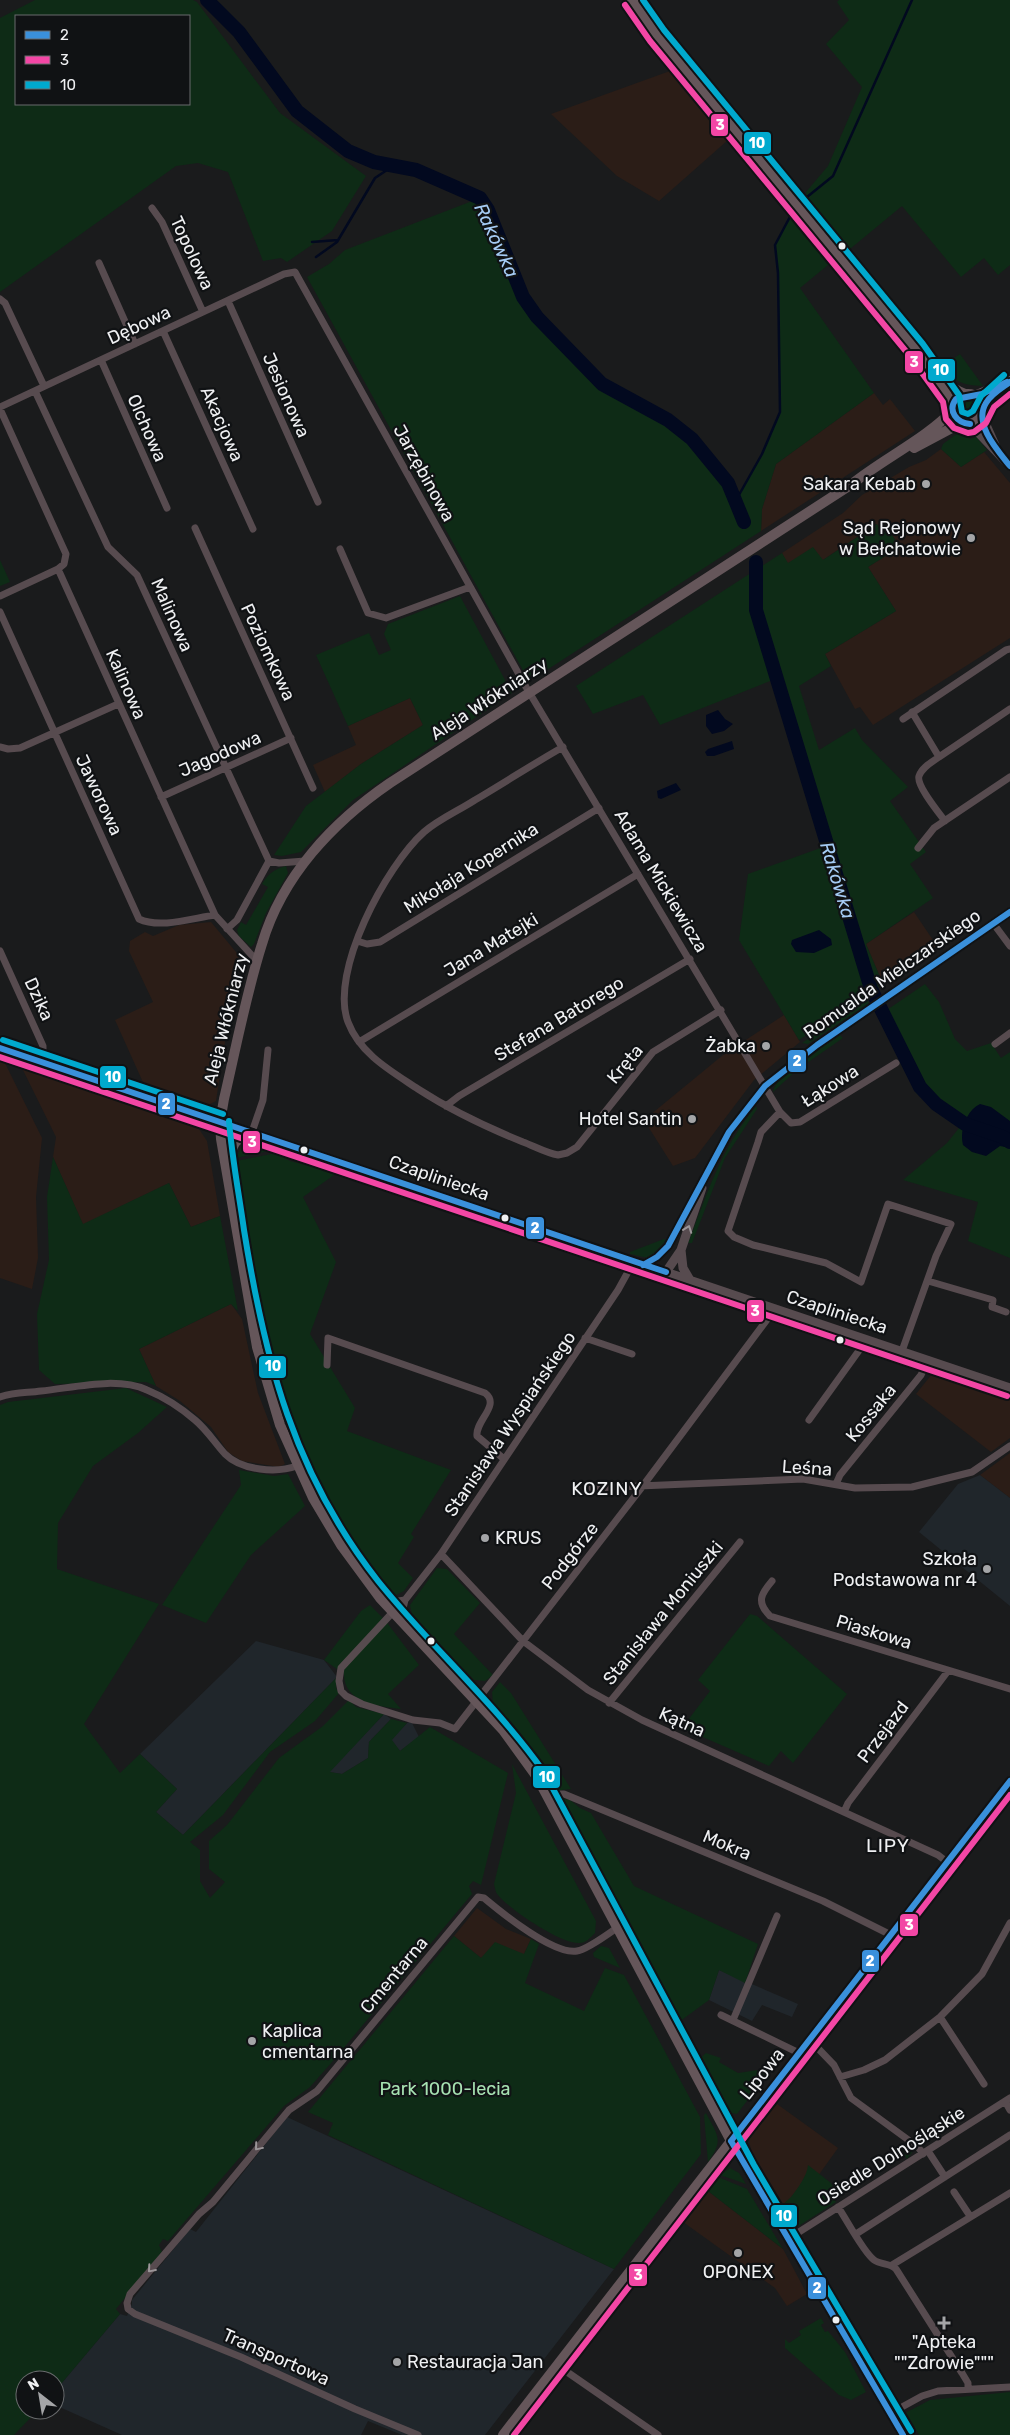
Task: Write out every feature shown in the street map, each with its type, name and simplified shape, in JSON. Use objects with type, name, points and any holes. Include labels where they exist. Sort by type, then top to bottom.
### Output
[{"type":"main road","points":[[632,0],[657,35],[916,350],[945,382],[958,392],[970,395],[981,402],[982,412]]},
{"type":"main road","points":[[916,350],[953,407],[954,416],[965,424],[982,412],[987,402],[1010,382]]},
{"type":"main road","points":[[953,407],[956,400],[1010,382]]},
{"type":"main road","name":"Aleja Włókniarzy","points":[[852,484],[877,464],[926,432],[953,407]]},
{"type":"main road","name":"Aleja Włókniarzy","points":[[731,2141],[549,1798],[522,1754],[476,1701],[380,1598],[333,1533],[298,1466],[272,1400],[257,1347],[220,1122],[257,962],[272,918],[305,861],[324,837],[366,799],[745,552],[852,484],[946,429],[965,424]]},
{"type":"main road","name":"Czapliniecka","points":[[0,1048],[220,1122]]},
{"type":"main road","points":[[230,1187],[230,1149],[238,1138],[252,1132]]},
{"type":"main road","name":"Lipowa","points":[[502,2435],[731,2141]]},
{"type":"street","name":"Topolowa","points":[[152,208],[162,222],[203,312]]},
{"type":"street","points":[[99,262],[135,344]]},
{"type":"street","name":"Dębowa","points":[[0,408],[292,271]]},
{"type":"street","name":"Jarzębinowa","points":[[292,271],[300,278],[529,692]]},
{"type":"street","points":[[0,299],[4,303],[44,386]]},
{"type":"street","name":"Jesionowa","points":[[228,301],[318,502]]},
{"type":"street","name":"Akacjowa","points":[[163,331],[253,529]]},
{"type":"street","name":"Olchowa","points":[[101,360],[167,508]]},
{"type":"street","name":"Malinowa","points":[[35,391],[108,547],[138,575],[225,768],[270,861]]},
{"type":"street","points":[[0,408],[66,554],[64,564],[58,569],[0,596]]},
{"type":"street","points":[[982,412],[986,429],[1010,466]]},
{"type":"street","points":[[965,424],[1002,456]]},
{"type":"street","name":"Poziomkowa","points":[[195,528],[313,788]]},
{"type":"street","points":[[340,549],[368,613],[386,618],[470,587]]},
{"type":"street","name":"Kalinowa","points":[[58,569],[215,915],[257,962]]},
{"type":"street","name":"Jaworowa","points":[[0,612],[139,919],[148,923],[159,923],[215,915]]},
{"type":"street","points":[[903,719],[1010,649]]},
{"type":"street","name":"Adama Mickiewicza","points":[[529,692],[765,1086]]},
{"type":"street","points":[[0,747],[8,749],[20,748],[118,704]]},
{"type":"street","points":[[944,821],[919,780],[923,769],[939,756],[1010,709]]},
{"type":"street","points":[[912,712],[939,756]]},
{"type":"street","name":"Jagodowa","points":[[161,797],[291,738]]},
{"type":"street","points":[[446,1106],[394,1073],[359,1042],[348,1022],[343,993],[347,967],[372,903],[422,834],[563,747]]},
{"type":"street","points":[[918,848],[934,828],[1010,777]]},
{"type":"street","name":"Mikołaja Kopernika","points":[[357,941],[367,944],[380,942],[599,808]]},
{"type":"street","points":[[227,929],[237,920],[270,861],[279,863],[305,861]]},
{"type":"street","name":"Jana Matejki","points":[[359,1042],[638,874]]},
{"type":"street","name":"Romualda Mielczarskiego","points":[[639,1263],[657,1257],[668,1246],[692,1199],[704,1182],[729,1132],[765,1086],[794,1062],[871,1007],[1010,912]]},
{"type":"street","points":[[993,923],[1010,946]]},
{"type":"street","name":"Dzika","points":[[0,951],[44,1046],[43,1062]]},
{"type":"street","name":"Stefana Batorego","points":[[446,1106],[459,1096],[690,959]]},
{"type":"street","name":"Kręta","points":[[446,1106],[480,1125],[547,1151],[558,1154],[567,1153],[577,1147],[653,1052],[720,1010]]},
{"type":"street","points":[[996,1044],[1010,1034]]},
{"type":"street","points":[[252,1132],[263,1100],[268,1050]]},
{"type":"street","name":"Łąkowa","points":[[765,1086],[780,1112],[791,1123],[800,1122],[896,1063]]},
{"type":"street","points":[[780,1112],[761,1132],[728,1234],[753,1245],[826,1263],[861,1282],[888,1204],[893,1204],[951,1224],[936,1256],[902,1351]]},
{"type":"street","name":"Czapliniecka","points":[[220,1122],[1010,1388]]},
{"type":"street","name":"Romualda Mielczarskiego","points":[[666,1272],[681,1250],[699,1202],[704,1182]]},
{"type":"street","name":"Romualda Mielczarskiego","points":[[666,1272],[668,1246]]},
{"type":"street","points":[[681,1250],[683,1268],[690,1280]]},
{"type":"street","name":"Stanisława Wyspiańskiego","points":[[405,1600],[441,1554],[585,1338],[639,1263]]},
{"type":"street","points":[[928,1281],[993,1300],[992,1308],[1006,1312]]},
{"type":"street","name":"Podgórze","points":[[393,1612],[341,1668],[339,1681],[341,1691],[346,1696],[413,1720],[440,1723],[455,1729],[642,1487],[775,1309]]},
{"type":"street","points":[[327,1365],[328,1338],[485,1393],[490,1399],[491,1405],[476,1430],[476,1436],[504,1459]]},
{"type":"street","points":[[585,1338],[632,1354]]},
{"type":"street","points":[[809,1420],[863,1345],[865,1338]]},
{"type":"street","name":"Kossaka","points":[[836,1484],[840,1474],[920,1376],[928,1360]]},
{"type":"street","points":[[0,1397],[18,1392],[128,1385],[145,1389],[180,1408],[196,1421],[227,1456],[234,1461],[252,1467],[271,1470],[285,1470],[298,1466]]},
{"type":"street","name":"Leśna","points":[[592,1488],[803,1479],[870,1489],[912,1487],[972,1472],[1010,1446]]},
{"type":"street","name":"Stanisława Moniuszki","points":[[609,1703],[740,1542]]},
{"type":"street","name":"Kątna","points":[[441,1554],[523,1641],[609,1703],[642,1720],[938,1855],[947,1862]]},
{"type":"street","name":"Piaskowa","points":[[772,1581],[761,1595],[760,1601],[770,1616],[1010,1689]]},
{"type":"street","points":[[380,1598],[392,1602],[405,1600],[402,1613],[404,1624]]},
{"type":"street","name":"Przejazd","points":[[844,1812],[848,1803],[948,1671]]},
{"type":"street","name":"Lipowa","points":[[731,2141],[1010,1781]]},
{"type":"street","name":"Mokra","points":[[549,1798],[557,1794],[564,1794],[823,1901],[891,1935]]},
{"type":"street","name":"Cmentarna","points":[[127,2303],[130,2294],[198,2214],[213,2202],[289,2110],[322,2085],[478,1897],[484,1898],[524,1930],[562,1949],[580,1950],[618,1928]]},
{"type":"street","points":[[733,2020],[777,1916]]},
{"type":"street","points":[[840,2077],[864,2070],[885,2060],[940,2018],[982,1974],[1010,1923]]},
{"type":"street","points":[[721,2015],[799,2053]]},
{"type":"street","points":[[940,2018],[984,2084]]},
{"type":"street","points":[[810,2039],[834,2065],[851,2098],[925,2152],[945,2177]]},
{"type":"street","points":[[1007,2099],[1010,2110]]},
{"type":"street","name":"Osiedle Dolnośląskie","points":[[788,2239],[1007,2099]]},
{"type":"street","points":[[856,2234],[1010,2135]]},
{"type":"street","points":[[731,2141],[903,2435]]},
{"type":"street","points":[[954,2192],[970,2216]]},
{"type":"street","points":[[838,2207],[872,2258],[882,2264],[892,2265],[1010,2193]]},
{"type":"street","points":[[892,2265],[907,2285],[962,2373],[968,2383],[968,2389]]},
{"type":"street","name":"Transportowa","points":[[127,2303],[128,2309],[135,2314],[241,2357],[355,2409],[418,2435]]},
{"type":"street","points":[[557,2365],[658,2435]]},
{"type":"street","points":[[891,2413],[922,2396],[938,2391],[1010,2387]]},
{"type":"shaded area","points":[[670,71],[728,140],[659,201],[617,176],[551,114]]},
{"type":"shaded area","points":[[874,393],[883,405],[890,399],[915,431],[761,531],[762,509],[776,464]]},
{"type":"shaded area","points":[[941,449],[961,467],[984,452],[1010,483],[1010,638],[873,725],[860,707],[855,709],[825,654],[896,611],[868,567],[900,547],[886,526],[880,529],[876,524],[823,560],[787,563],[782,553],[843,513],[862,495],[909,467],[926,460]]},
{"type":"shaded area","points":[[410,698],[423,725],[361,764],[325,792],[313,765],[356,745],[348,726]]},
{"type":"shaded area","points":[[914,912],[937,946],[883,984],[866,944]]},
{"type":"shaded area","points":[[211,922],[241,958],[230,1009],[216,1101],[204,1107],[146,1089],[115,1020],[153,1002],[129,951],[130,941],[145,932],[153,936],[179,925]]},
{"type":"shaded area","points":[[784,1015],[800,1042],[754,1080],[695,1158],[673,1166],[644,1120],[723,1055]]},
{"type":"shaded area","points":[[0,1060],[5,1063],[42,1138],[36,1197],[38,1258],[32,1289],[0,1278]]},
{"type":"shaded area","points":[[20,1064],[199,1129],[207,1141],[220,1216],[191,1227],[169,1183],[83,1225],[53,1157],[56,1137]]},
{"type":"shaded area","points":[[231,1304],[242,1319],[258,1393],[285,1464],[279,1467],[242,1461],[228,1452],[211,1427],[180,1401],[156,1386],[139,1349]]},
{"type":"shaded area","points":[[932,1374],[1010,1399],[1010,1438],[991,1452],[916,1394]]},
{"type":"shaded area","points":[[1010,1453],[1010,1498],[980,1475]]},
{"type":"shaded area","name":"Szkoła Podstawowa nr 4","points":[[980,1475],[1010,1498],[1010,1606],[919,1532],[958,1484]]},
{"type":"shaded area","points":[[256,1641],[324,1660],[337,1677],[183,1835],[156,1812],[177,1789],[140,1754]]},
{"type":"shaded area","points":[[384,1714],[391,1719],[369,1742],[368,1758],[342,1774],[329,1772]]},
{"type":"shaded area","points":[[411,1721],[419,1737],[400,1751],[391,1740]]},
{"type":"shaded area","points":[[477,1908],[506,1929],[531,1939],[524,1954],[481,1958],[454,1936]]},
{"type":"shaded area","points":[[719,1970],[798,2004],[792,2017],[762,2005],[752,2021],[709,2000]]},
{"type":"shaded area","points":[[777,2104],[838,2148],[790,2215],[751,2152],[749,2138]]},
{"type":"shaded area","points":[[287,2117],[614,2269],[485,2435],[402,2435],[368,2421],[361,2435],[122,2435],[65,2409],[65,2379],[120,2314],[127,2316],[132,2300],[190,2229],[196,2232]]},
{"type":"shaded area","points":[[708,2191],[783,2249],[807,2294],[787,2306],[775,2288],[683,2222]]},
{"type":"green space","points":[[35,0],[193,0],[197,2],[280,113],[366,176],[332,231],[287,262],[281,258],[263,261],[228,172],[198,163],[176,166],[0,292],[0,18]]},
{"type":"green space","points":[[839,0],[1010,0],[1010,265],[998,275],[984,258],[961,277],[902,206],[850,249],[807,197],[806,192],[828,166],[862,87],[826,44],[849,20],[837,2]]},
{"type":"green space","points":[[480,198],[488,210],[523,297],[537,317],[602,384],[668,420],[692,439],[728,483],[735,502],[762,455],[780,412],[778,273],[775,245],[792,213],[828,265],[800,288],[874,393],[776,464],[762,509],[761,531],[536,677],[525,674],[307,277],[329,264],[345,250]]},
{"type":"green space","points":[[960,354],[983,386],[960,382],[941,367]]},
{"type":"green space","points":[[968,400],[974,403],[977,409],[974,415],[968,418],[962,415],[959,409],[962,403]]},
{"type":"green space","points":[[958,433],[970,439],[976,437],[987,450],[961,467],[941,449],[943,444]]},
{"type":"green space","points":[[877,524],[880,529],[886,526],[900,547],[868,567],[896,611],[825,654],[831,666],[799,686],[819,750],[855,728],[862,740],[908,787],[890,801],[926,852],[910,864],[933,898],[866,944],[883,984],[799,1040],[739,940],[748,874],[826,846],[775,679],[660,725],[643,695],[593,714],[576,686],[782,553],[788,563],[813,547],[823,560]]},
{"type":"green space","points":[[0,560],[10,582],[0,586]]},
{"type":"green space","points":[[460,596],[512,693],[353,800],[301,852],[282,856],[274,855],[306,806],[361,764],[423,725],[410,698],[348,726],[316,655],[369,633],[379,655],[391,650],[384,634],[388,624]]},
{"type":"green space","points":[[286,866],[288,873],[266,913],[254,944],[251,947],[239,936],[237,930],[241,922],[246,925],[268,887],[262,884],[267,877],[275,870]]},
{"type":"green space","points":[[925,984],[939,1002],[955,1039],[967,1051],[991,1043],[1001,1058],[1010,1052],[1010,1258],[968,1241],[978,1202],[903,1180],[947,1143],[959,1128],[916,1093],[878,1016]]},
{"type":"green space","points":[[867,1000],[869,1003],[808,1044],[802,1043]]},
{"type":"green space","points":[[840,1035],[843,1038],[797,1070],[773,1092],[782,1077],[791,1069]]},
{"type":"green space","points":[[756,1106],[757,1109],[725,1158],[692,1243],[688,1243],[716,1172],[733,1139]]},
{"type":"green space","points":[[241,1147],[268,1151],[236,1158]]},
{"type":"green space","points":[[276,1153],[290,1161],[337,1173],[303,1197],[336,1262],[310,1334],[355,1408],[347,1431],[451,1470],[411,1534],[414,1537],[398,1563],[413,1578],[404,1591],[394,1596],[369,1564],[316,1477],[288,1415],[263,1338],[252,1250],[236,1161]]},
{"type":"green space","points":[[53,1157],[83,1224],[169,1183],[191,1227],[220,1216],[238,1311],[231,1304],[139,1349],[156,1386],[146,1382],[55,1384],[39,1370],[37,1314],[49,1260],[47,1197]]},
{"type":"green space","points":[[664,1239],[666,1240],[661,1249],[648,1258],[630,1254],[630,1252]]},
{"type":"green space","points":[[126,1388],[167,1407],[138,1433],[93,1466],[58,1523],[57,1569],[159,1604],[84,1724],[120,1773],[140,1754],[177,1789],[156,1812],[183,1835],[337,1677],[336,1688],[339,1693],[315,1721],[270,1752],[223,1815],[190,1842],[200,1850],[200,1881],[210,1898],[225,1882],[209,1869],[209,1841],[227,1825],[279,1758],[323,1726],[349,1700],[356,1707],[384,1714],[330,1772],[342,1774],[368,1758],[369,1742],[391,1719],[407,1723],[392,1740],[400,1751],[430,1727],[508,1773],[481,1885],[473,1881],[469,1886],[472,1894],[332,2062],[310,2087],[284,2106],[168,2241],[163,2239],[159,2245],[162,2252],[116,2309],[120,2314],[65,2379],[65,2370],[15,2370],[15,2420],[28,2420],[14,2435],[0,2435],[0,1405],[8,1402]]},
{"type":"green space","points":[[239,1470],[274,1476],[288,1474],[305,1506],[251,1555],[206,1623],[162,1605],[241,1485]]},
{"type":"green space","points":[[437,1568],[447,1569],[480,1603],[454,1634],[493,1675],[485,1681],[474,1680],[412,1615],[410,1605]]},
{"type":"green space","points":[[370,1605],[385,1620],[419,1665],[388,1694],[401,1709],[373,1704],[356,1697],[346,1684],[344,1674],[324,1660],[361,1611]]},
{"type":"green space","points":[[750,1614],[757,1616],[847,1694],[793,1763],[781,1751],[769,1766],[682,1728],[710,1691],[698,1680]]},
{"type":"green space","points":[[500,1682],[511,1693],[571,1789],[553,1791],[532,1755],[493,1704],[492,1692]]},
{"type":"green space","points":[[512,1764],[596,1921],[595,1933],[584,1942],[571,1942],[548,1932],[513,1909],[496,1892],[494,1884],[516,1793]]},
{"type":"green space","points":[[553,1796],[570,1800],[580,1808],[591,1813],[634,1886],[758,1944],[745,1983],[719,1970],[709,2000],[679,2022],[663,1990],[634,1947]]},
{"type":"green space","name":"Park 1000-lecia","points":[[454,1936],[481,1958],[495,1942],[524,1954],[531,1939],[539,1944],[525,1983],[584,2011],[605,1968],[624,1975],[700,2117],[701,2154],[614,2269],[328,2135],[333,2123],[308,2112]]},
{"type":"green space","points":[[601,1946],[609,1948],[620,1968],[594,1957],[593,1953]]},
{"type":"green space","points":[[706,2053],[721,2058],[719,2062],[738,2073],[758,2070],[766,2076],[737,2114],[725,2108],[709,2083],[698,2060]]},
{"type":"green space","points":[[706,2113],[718,2138],[716,2148],[708,2162],[704,2115]]},
{"type":"green space","points":[[908,2144],[913,2151],[907,2159],[900,2149]]},
{"type":"green space","points":[[808,2165],[831,2183],[835,2192],[831,2194],[836,2202],[797,2227],[788,2228],[779,2213],[782,2206],[802,2182]]},
{"type":"green space","points":[[730,2168],[739,2173],[746,2184],[720,2175]]},
{"type":"green space","points":[[718,2177],[747,2189],[783,2249],[708,2191]]},
{"type":"green space","points":[[821,2318],[824,2323],[821,2325],[825,2332],[828,2331],[845,2352],[866,2392],[851,2400],[839,2395],[785,2348],[785,2339],[789,2343],[801,2335],[799,2331]]},
{"type":"green space","points":[[1010,2392],[1010,2435],[919,2435],[907,2414],[907,2412],[930,2400]]},
{"type":"water","points":[[718,710],[725,719],[733,724],[724,731],[712,734],[706,726],[706,715]]},
{"type":"water","points":[[732,741],[734,749],[714,756],[707,756],[705,752],[708,749]]},
{"type":"water","points":[[676,783],[681,790],[661,799],[658,798],[657,791]]},
{"type":"water","points":[[819,930],[831,939],[832,945],[814,953],[796,952],[791,944],[792,940]]},
{"type":"water","points":[[980,1104],[991,1107],[1010,1121],[1010,1148],[1000,1146],[986,1156],[972,1152],[963,1145],[962,1133],[965,1121],[971,1111]]},
{"type":"waterway","name":"Rakówka","points":[[207,0],[239,32],[297,111],[348,151],[374,162],[416,170],[480,198],[488,210],[523,297],[537,317],[602,384],[668,420],[692,439],[728,483],[744,522]]},
{"type":"waterway","points":[[807,197],[833,176],[912,0]]},
{"type":"waterway","points":[[316,257],[337,242],[375,178],[396,164]]},
{"type":"waterway","name":"Rakówka","points":[[735,502],[762,454],[780,412],[778,273],[775,245],[792,213]]},
{"type":"waterway","points":[[312,242],[338,240]]},
{"type":"waterway","name":"Rakówka","points":[[756,562],[756,610],[871,989],[920,1087],[936,1104],[965,1124],[1003,1137],[1010,1142]]},
{"type":"transit line","name":"10","points":[[643,0],[664,30],[923,344],[959,395],[962,412],[968,414],[973,411],[981,396],[1004,375]]},
{"type":"transit line","name":"3","points":[[625,5],[650,41],[909,355],[943,402],[946,419],[954,428],[968,433],[974,432],[986,423],[994,407],[1010,394]]},
{"type":"transit line","name":"2","points":[[970,424],[957,419],[955,416],[953,403],[956,399],[982,394],[1007,382]]},
{"type":"transit line","name":"2","points":[[1010,382],[988,400],[983,411],[983,420],[989,437],[1010,466]]},
{"type":"transit line","name":"2","points":[[643,1265],[657,1257],[668,1246],[729,1132],[765,1086],[817,1045],[1010,912]]},
{"type":"transit line","name":"10","points":[[3,1040],[223,1114]]},
{"type":"transit line","name":"2","points":[[0,1048],[666,1272]]},
{"type":"transit line","name":"3","points":[[0,1057],[1007,1396]]},
{"type":"transit line","name":"10","points":[[229,1121],[252,1278],[273,1370],[287,1414],[304,1457],[325,1499],[349,1541],[378,1581],[419,1629],[505,1722],[544,1772],[754,2165],[911,2431]]},
{"type":"transit line","name":"2","points":[[731,2141],[1010,1781]]},
{"type":"transit line","name":"3","points":[[514,2435],[1010,1795]]},
{"type":"transit line","name":"2","points":[[731,2141],[903,2435]]},
{"type":"place","name":"Sakara Kebab","points":[[926,484]]},
{"type":"place","name":"Sąd Rejonowy w Bełchatowie","points":[[971,538]]},
{"type":"place","name":"Żabka","points":[[766,1046]]},
{"type":"place","name":"Hotel Santin","points":[[692,1119]]},
{"type":"place","name":"KRUS","points":[[485,1538]]},
{"type":"place","name":"Szkoła Podstawowa nr 4","points":[[987,1569]]},
{"type":"place","name":"Kaplica cmentarna","points":[[252,2041]]},
{"type":"place","name":"OPONEX","points":[[738,2253]]},
{"type":"place","name":"\"Apteka \"\"Zdrowie\"\"\"","points":[[944,2323]]},
{"type":"place","name":"Restauracja Jan","points":[[397,2362]]},
{"type":"district","name":"KOZINY","points":[[607,1488]]},
{"type":"district","name":"LIPY","points":[[888,1845]]}]
